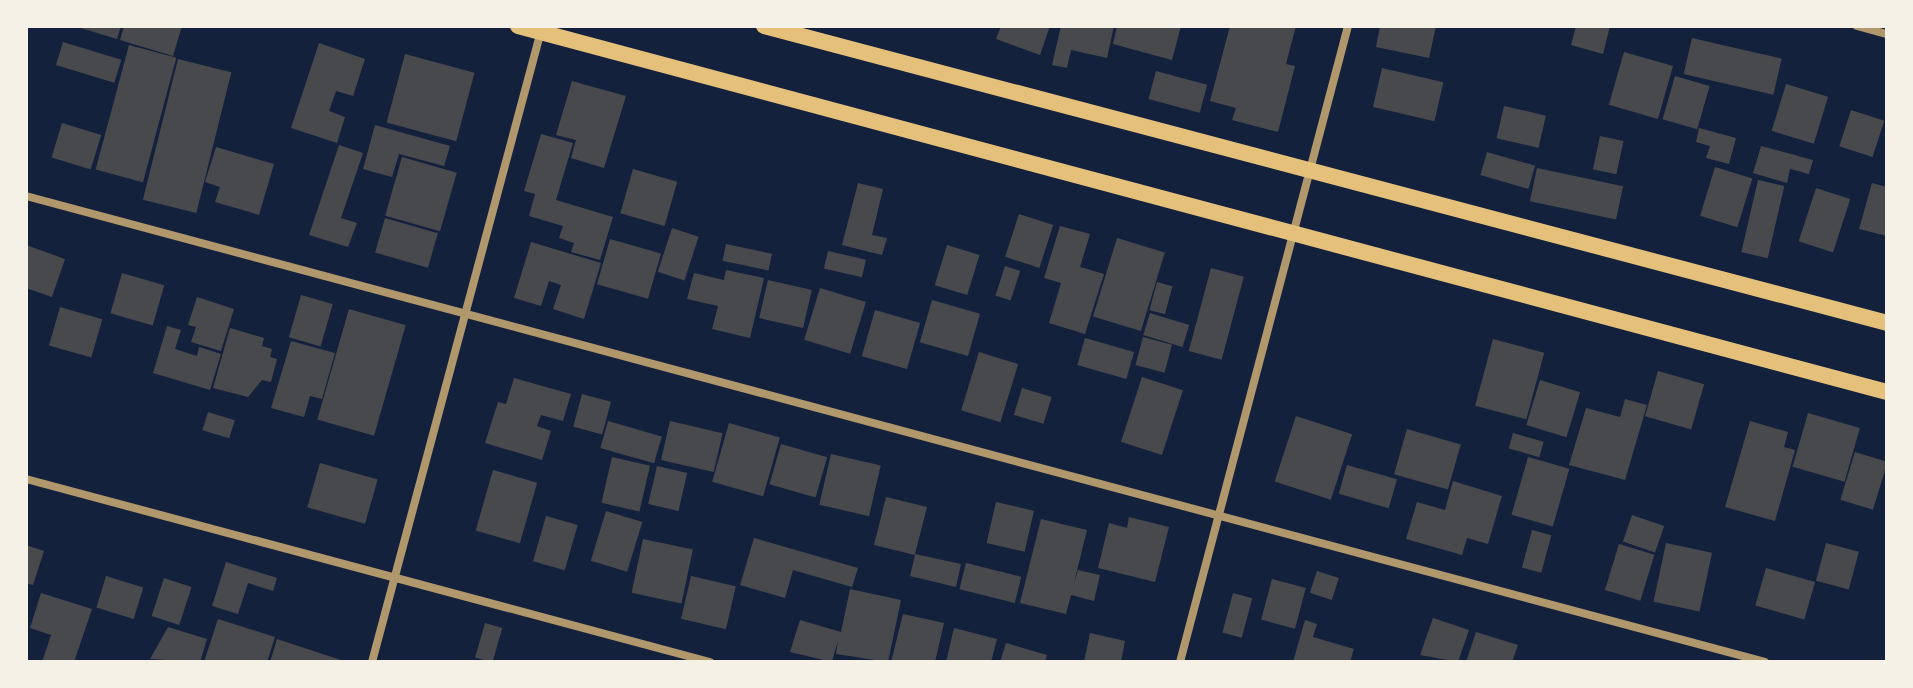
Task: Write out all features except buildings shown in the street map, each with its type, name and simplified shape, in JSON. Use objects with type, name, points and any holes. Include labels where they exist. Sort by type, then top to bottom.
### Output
[{"type":"main road","points":[[518,26],[542,29],[1292,237],[1887,392]]},
{"type":"main road","points":[[764,26],[1887,323]]},
{"type":"street","points":[[1180,662],[1348,26]]},
{"type":"street","points":[[1857,26],[1887,34]]},
{"type":"street","points":[[372,662],[542,29]]},
{"type":"street","points":[[26,196],[1765,662]]},
{"type":"street","points":[[26,479],[710,662]]}]
